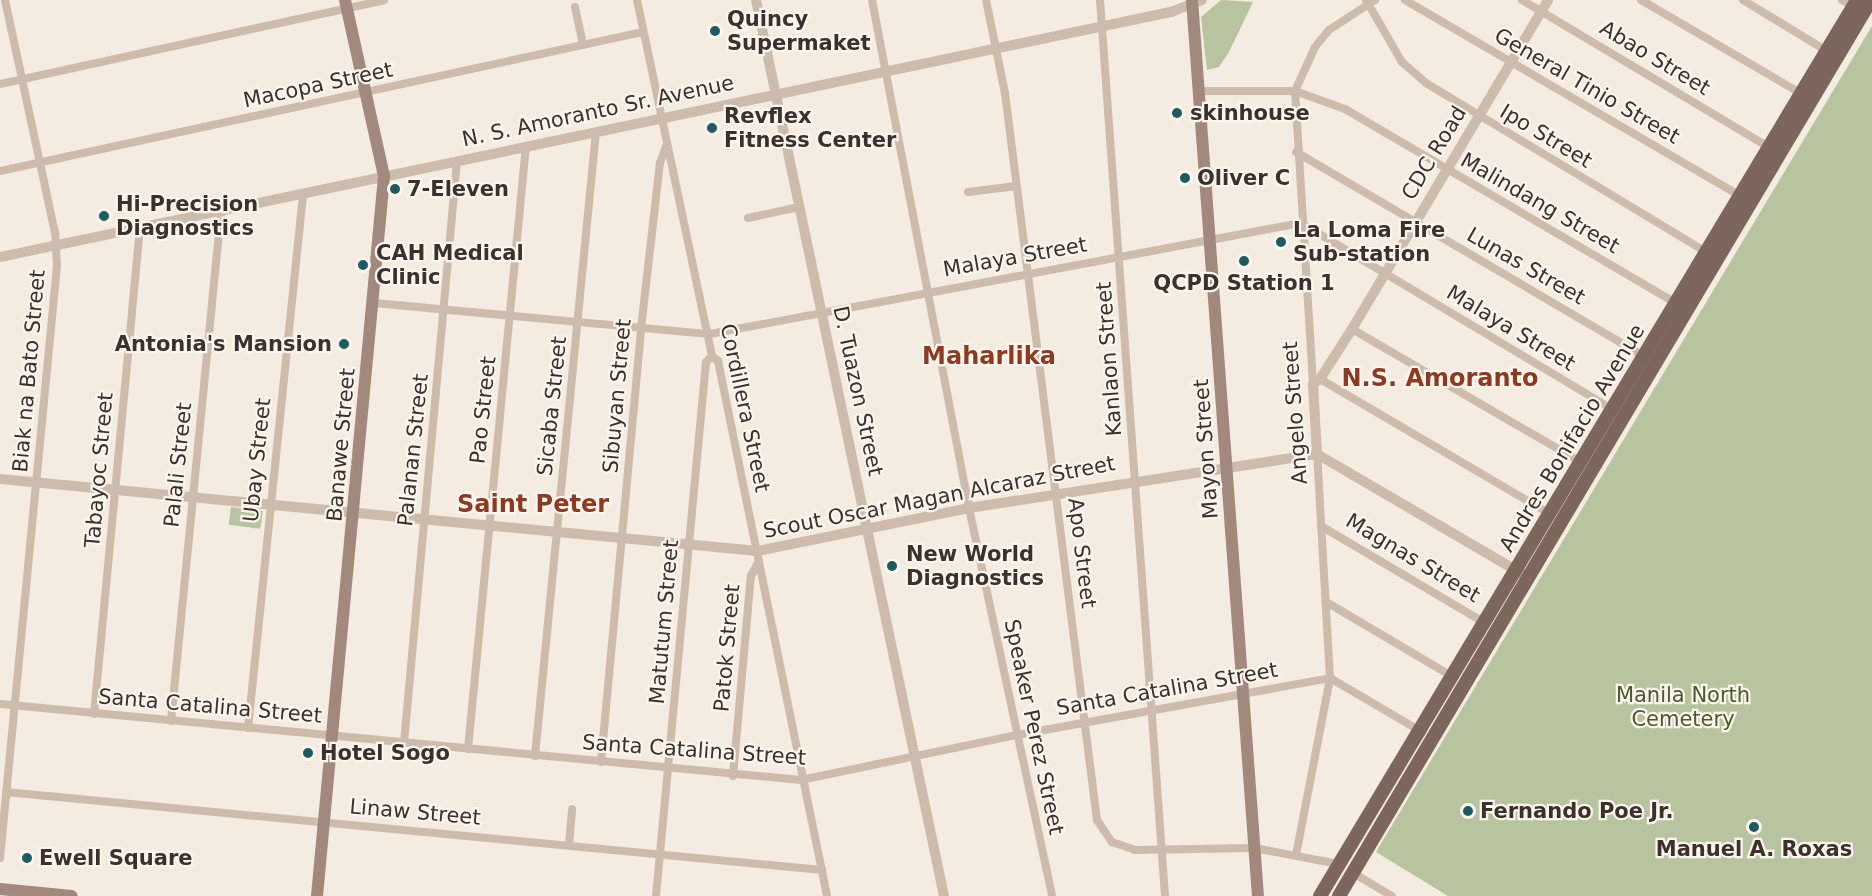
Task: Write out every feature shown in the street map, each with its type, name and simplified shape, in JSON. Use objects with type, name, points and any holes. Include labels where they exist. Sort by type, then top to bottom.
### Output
[{"type":"main road","name":"Andres Bonifacio Avenue","points":[[1339,896],[1427,735],[1523,574],[1551,514],[1800,93],[1871,0]]},
{"type":"main road","name":"Mayon Street","points":[[1196,2],[1226,466],[1258,896]]},
{"type":"main road","name":"Andres Bonifacio Avenue","points":[[1320,896],[1339,864],[1427,735],[1453,677],[1485,623],[1523,574],[1594,470],[1689,311],[1752,203],[1832,54],[1851,2]]},
{"type":"main road","name":"Banawe Street","points":[[317,896],[374,303],[384,176],[346,4]]},
{"type":"main road","points":[[0,889],[72,896]]},
{"type":"street","name":"Biak na Bato Street","points":[[0,858],[57,246],[5,0]]},
{"type":"street","points":[[0,84],[346,4],[384,0]]},
{"type":"street","name":"Cordillera Street","points":[[637,0],[710,334],[712,356],[718,361],[801,780],[828,896]]},
{"type":"street","name":"D. Tuazon Street","points":[[756,0],[945,896]]},
{"type":"street","name":"Speaker Perez Street","points":[[872,0],[969,508],[1052,896]]},
{"type":"street","name":"Apo Street","points":[[986,0],[997,47],[1017,186],[1097,820],[1118,845],[1162,853],[1254,848],[1339,864]]},
{"type":"street","name":"Kanlaon Street","points":[[1100,0],[1104,25],[1165,896]]},
{"type":"street","name":"General Tinio Street","points":[[1405,0],[1752,203]]},
{"type":"street","name":"Abao Street","points":[[1522,0],[1769,147]]},
{"type":"street","name":"CDC Road","points":[[1316,381],[1352,329],[1548,0]]},
{"type":"street","points":[[1641,0],[1800,93]]},
{"type":"street","points":[[1743,0],[1832,54]]},
{"type":"street","name":"Angelo Street","points":[[1296,855],[1330,678],[1328,603],[1317,454],[1316,381],[1301,223],[1294,91],[1315,47],[1329,30],[1370,1]]},
{"type":"street","name":"Ipo Street","points":[[1370,1],[1402,62],[1426,83],[1478,117],[1706,252]]},
{"type":"street","name":"N. S. Amoranto Sr. Avenue","points":[[0,257],[140,230],[384,176],[1104,25],[1196,2]]},
{"type":"street","points":[[574,7],[583,45]]},
{"type":"street","name":"Macopa Street","points":[[0,171],[366,94],[643,32]]},
{"type":"street","name":"Malindang Street","points":[[1200,91],[1294,91],[1345,109],[1689,311]]},
{"type":"street","name":"Sicaba Street","points":[[535,756],[596,132]]},
{"type":"street","name":"Sibuyan Street","points":[[601,762],[641,329],[660,163],[668,143]]},
{"type":"street","name":"Pao Street","points":[[468,749],[526,146]]},
{"type":"street","name":"Lunas Street","points":[[1296,152],[1645,357]]},
{"type":"street","name":"Palanan Street","points":[[404,743],[446,310],[457,161]]},
{"type":"street","points":[[968,192],[1017,186]]},
{"type":"street","name":"Ubay Street","points":[[248,728],[303,195]]},
{"type":"street","points":[[748,218],[799,207]]},
{"type":"street","name":"Palali Street","points":[[171,721],[221,212]]},
{"type":"street","name":"Malaya Street","points":[[374,303],[710,334],[822,315],[927,291],[1028,272],[1301,223],[1613,410]]},
{"type":"street","name":"Tabayoc Street","points":[[94,714],[140,230]]},
{"type":"street","points":[[1352,329],[1594,470]]},
{"type":"street","name":"Matutum Street","points":[[656,896],[707,359],[712,356]]},
{"type":"street","points":[[1316,381],[1551,514]]},
{"type":"street","points":[[1317,454],[1523,574]]},
{"type":"street","name":"Scout Oscar Magan Alcaraz Street","points":[[0,479],[270,508],[689,546],[758,556],[867,529],[969,508],[1226,466],[1317,454]]},
{"type":"street","name":"Magnas Street","points":[[1321,526],[1485,623]]},
{"type":"street","name":"Patok Street","points":[[733,776],[751,576],[758,556]]},
{"type":"street","points":[[1328,603],[1453,677]]},
{"type":"street","points":[[1330,678],[1427,735]]},
{"type":"street","name":"Santa Catalina Street","points":[[0,705],[733,776],[801,780],[1017,735],[1330,678]]},
{"type":"street","name":"Linaw Street","points":[[6,792],[569,844],[822,870]]},
{"type":"street","points":[[569,844],[572,809]]},
{"type":"street","points":[[1353,873],[1392,896]]},
{"type":"green space","points":[[1221,0],[1253,2],[1229,52],[1219,67],[1207,70],[1201,17]]},
{"type":"green space","name":"Manila North Cemetery","points":[[1872,26],[1872,896],[1448,896],[1376,852]]},
{"type":"green space","points":[[231,507],[263,511],[261,529],[229,525]]},
{"type":"place","name":"Quincy Supermaket","points":[[715,31]]},
{"type":"place","name":"skinhouse","points":[[1177,113]]},
{"type":"place","name":"Revflex Fitness Center","points":[[712,128]]},
{"type":"place","name":"Oliver C","points":[[1185,178]]},
{"type":"place","name":"7-Eleven","points":[[395,189]]},
{"type":"place","name":"Hi-Precision Diagnostics","points":[[104,216]]},
{"type":"place","name":"La Loma Fire Sub-station","points":[[1281,242]]},
{"type":"place","name":"QCPD Station 1","points":[[1244,261]]},
{"type":"place","name":"CAH Medical Clinic","points":[[363,265]]},
{"type":"place","name":"Antonia's Mansion","points":[[344,344]]},
{"type":"place","name":"New World Diagnostics","points":[[892,566]]},
{"type":"place","name":"Hotel Sogo","points":[[308,753]]},
{"type":"place","name":"Fernando Poe Jr.","points":[[1468,811]]},
{"type":"place","name":"Manuel A. Roxas","points":[[1754,827]]},
{"type":"place","name":"Ewell Square","points":[[27,858]]},
{"type":"district","name":"Maharlika","points":[[989,357]]},
{"type":"district","name":"N.S. Amoranto","points":[[1440,379]]},
{"type":"district","name":"Saint Peter","points":[[533,505]]}]
